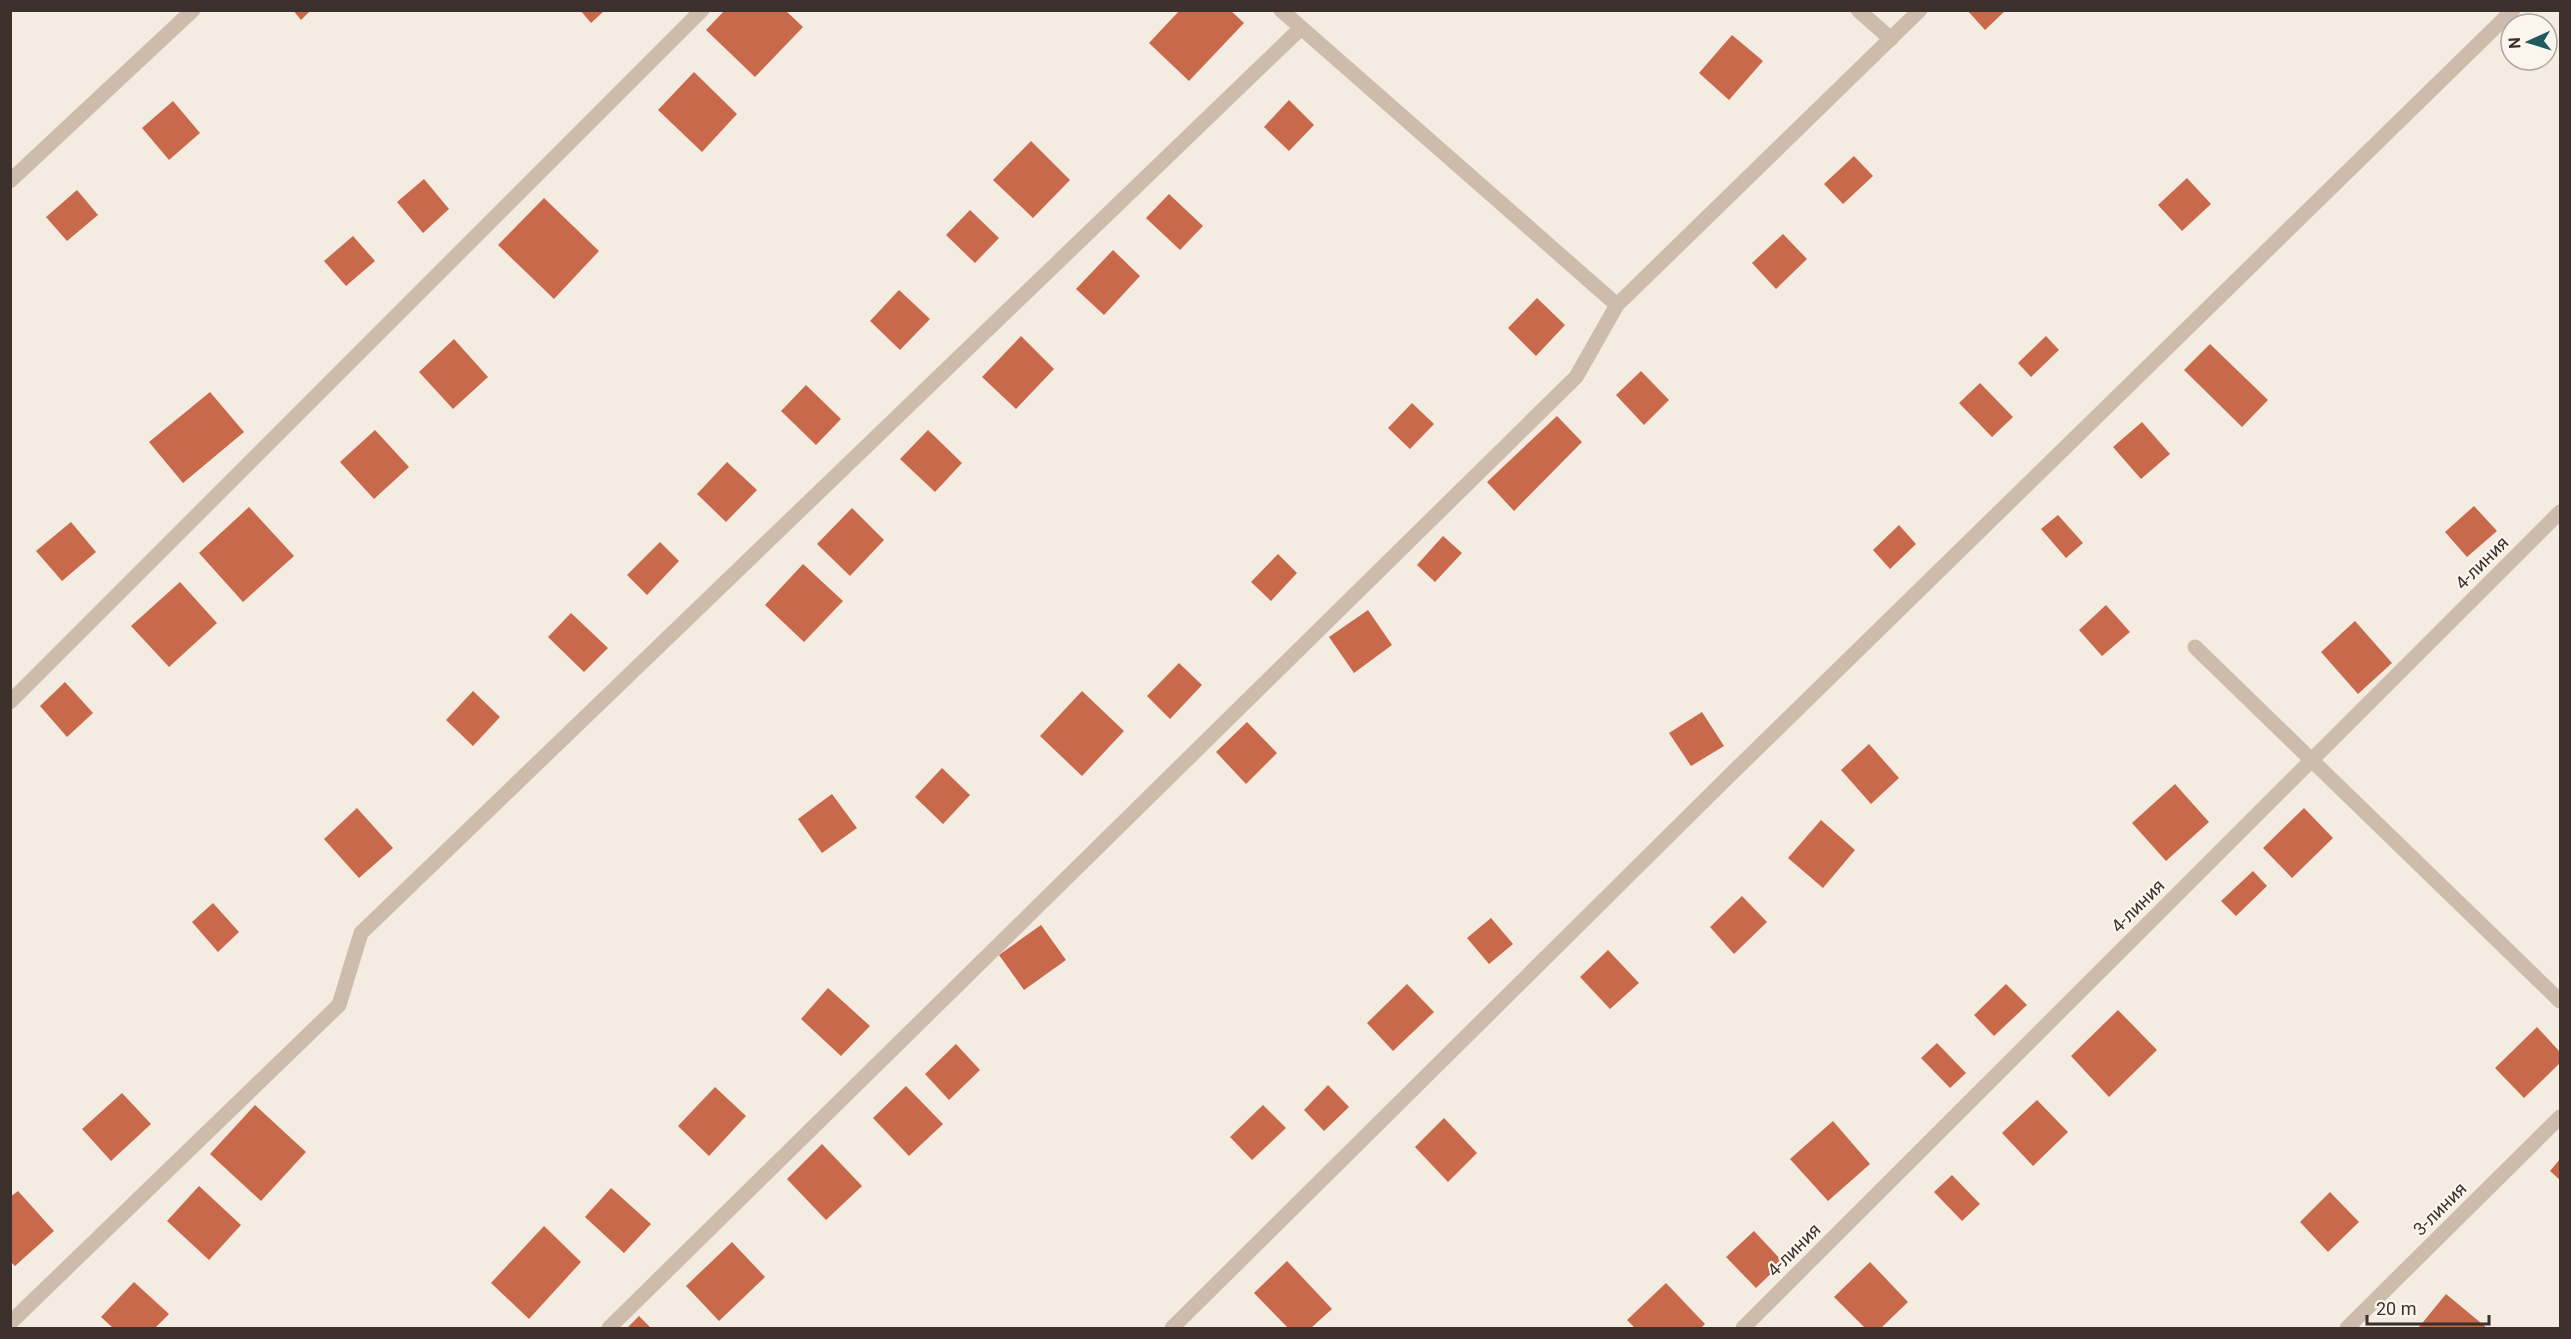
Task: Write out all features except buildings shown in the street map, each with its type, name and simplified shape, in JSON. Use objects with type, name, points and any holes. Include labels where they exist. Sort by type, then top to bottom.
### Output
[{"type":"street","points":[[10,181],[193,10]]},
{"type":"street","points":[[10,702],[702,10]]},
{"type":"street","points":[[1281,10],[1617,305]]},
{"type":"street","points":[[1858,10],[1891,39]]},
{"type":"street","points":[[609,1329],[1576,377],[1617,305],[1920,10]]},
{"type":"street","points":[[1172,1329],[1711,794],[2513,10]]},
{"type":"street","points":[[10,1323],[339,1005],[361,933],[1301,28]]},
{"type":"street","name":"4-линия","points":[[1743,1329],[2560,512]]},
{"type":"street","points":[[2194,647],[2560,1001]]},
{"type":"street","name":"3-линия","points":[[2347,1329],[2560,1117]]}]
